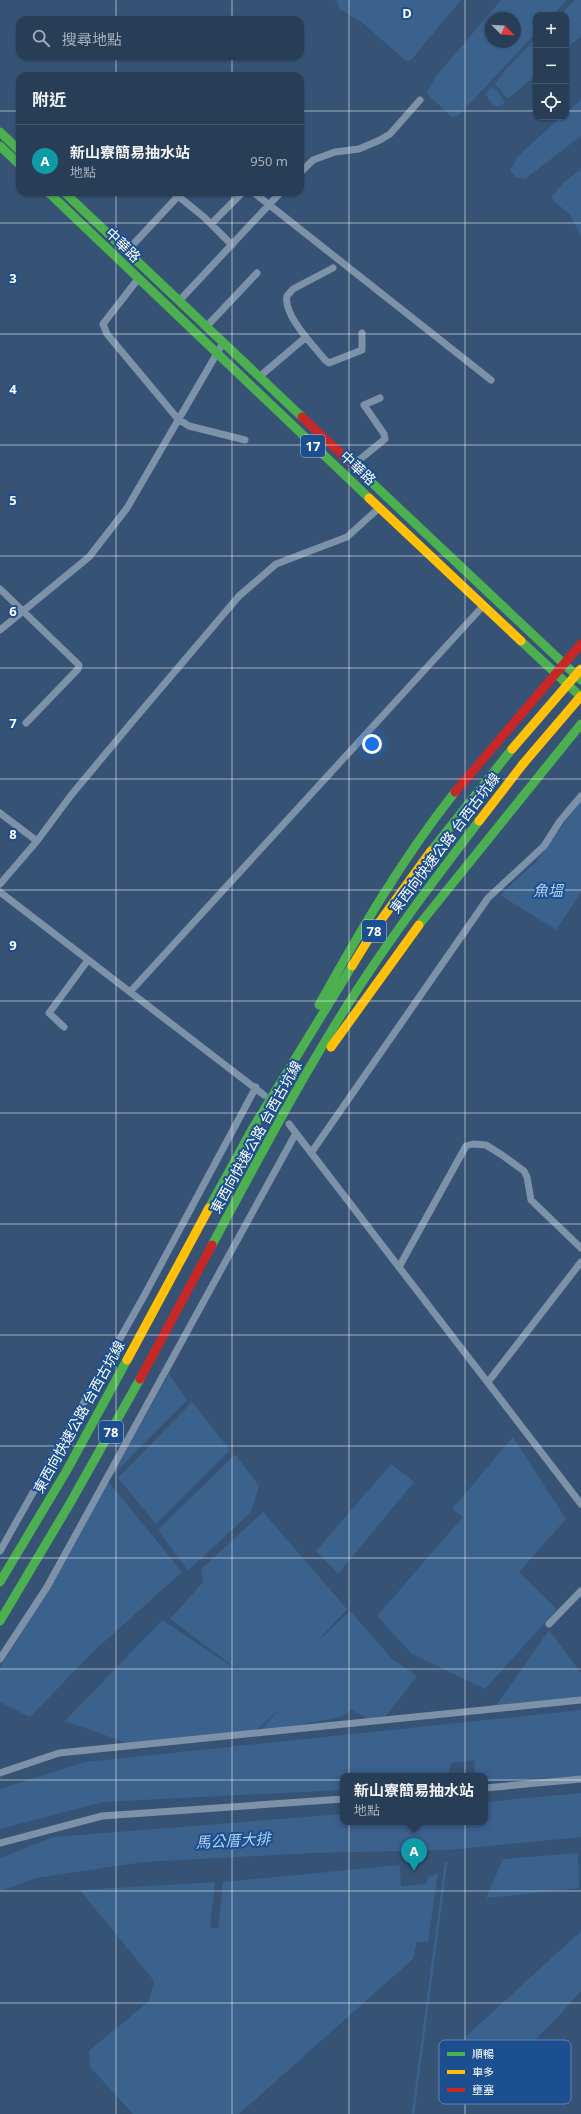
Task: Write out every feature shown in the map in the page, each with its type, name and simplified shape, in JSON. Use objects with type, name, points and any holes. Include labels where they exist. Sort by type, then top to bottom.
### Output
[{"type":"main road","points":[[0,132],[16,147]]},
{"type":"main road","points":[[0,146],[16,161]]},
{"type":"main road","name":"中華路","points":[[52,196],[216,354],[581,697]]},
{"type":"main road","name":"中華路","points":[[68,196],[581,680]]},
{"type":"main road","points":[[254,1126],[369,915],[420,837],[480,760],[581,644]]},
{"type":"main road","name":"東西向快速公路 台西古坑線","points":[[0,1582],[67,1470],[254,1126],[376,927],[447,829],[512,749],[581,668]]},
{"type":"main road","name":"東西向快速公路 台西古坑線","points":[[0,1621],[77,1493],[215,1239],[337,1021],[405,919],[523,764],[581,697]]},
{"type":"main road","points":[[274,1132],[362,1002],[427,915],[581,724]]},
{"type":"street","points":[[304,169],[313,160],[335,152],[359,149],[380,140],[390,134],[420,100]]},
{"type":"street","points":[[127,251],[178,196]]},
{"type":"street","points":[[182,196],[232,245]]},
{"type":"street","points":[[210,224],[239,196]]},
{"type":"street","points":[[258,196],[491,380]]},
{"type":"street","points":[[179,301],[277,196]]},
{"type":"street","points":[[333,268],[293,289],[287,296],[287,309],[306,337],[329,363],[362,350],[362,333]]},
{"type":"street","points":[[206,327],[257,273]]},
{"type":"street","points":[[138,279],[103,324],[107,334],[178,420],[188,426],[245,440]]},
{"type":"street","points":[[259,377],[306,337]]},
{"type":"street","points":[[0,630],[88,557],[127,508],[223,343]]},
{"type":"street","points":[[353,465],[384,440],[384,434],[364,405],[380,398]]},
{"type":"street","points":[[0,884],[37,841],[92,770],[239,596],[276,564],[347,537],[379,508]]},
{"type":"street","points":[[0,589],[79,665],[78,669],[26,723]]},
{"type":"street","points":[[130,992],[483,606]]},
{"type":"street","points":[[311,1153],[488,898],[544,846],[560,821],[581,796]]},
{"type":"street","points":[[0,813],[37,841]]},
{"type":"street","points":[[0,892],[256,1087],[264,1095]]},
{"type":"street","points":[[64,1027],[49,1013],[88,960]]},
{"type":"street","points":[[0,1551],[144,1296],[256,1087]]},
{"type":"street","points":[[289,1124],[581,1504]]},
{"type":"street","points":[[0,1659],[47,1587],[296,1133]]},
{"type":"street","points":[[399,1267],[466,1146],[473,1144],[486,1145],[502,1154],[524,1171],[527,1177],[531,1200],[581,1248]]},
{"type":"street","points":[[488,1382],[581,1262]]},
{"type":"street","points":[[550,1624],[581,1591]]},
{"type":"street","points":[[0,1773],[59,1753],[581,1700]]},
{"type":"street","points":[[488,1788],[581,1779]]},
{"type":"street","points":[[0,1843],[102,1816],[340,1799]]},
{"type":"water","points":[[331,0],[461,0],[411,60],[406,61],[365,25],[340,9],[337,1]]},
{"type":"water","points":[[501,0],[567,0],[556,12],[533,12],[533,36],[458,116],[452,117],[426,93],[437,75],[485,19],[485,48],[521,48],[521,12],[491,12]]},
{"type":"water","points":[[575,0],[581,0],[581,36],[569,46],[569,12],[563,12]]},
{"type":"water","points":[[533,42],[533,78],[508,99],[495,84],[506,69]]},
{"type":"water","points":[[490,87],[496,89],[505,103],[497,107],[490,102],[486,94]]},
{"type":"water","points":[[581,99],[581,136],[525,179],[517,178],[510,171],[518,156],[558,120],[569,120],[569,110]]},
{"type":"water","points":[[581,169],[581,236],[570,215],[551,198],[562,184]]},
{"type":"water","name":"魚塭","points":[[581,800],[581,892],[557,929],[555,929],[500,895],[534,865]]},
{"type":"water","points":[[169,1374],[187,1400],[111,1477]]},
{"type":"water","points":[[192,1402],[230,1450],[156,1524],[118,1478]]},
{"type":"water","points":[[513,1437],[566,1519],[519,1572],[557,1609],[485,1689],[412,1654],[377,1616],[463,1517],[452,1509]]},
{"type":"water","points":[[235,1454],[259,1486],[251,1512],[188,1571],[158,1530]]},
{"type":"water","points":[[391,1464],[414,1482],[338,1574],[316,1551]]},
{"type":"water","points":[[108,1481],[182,1572],[93,1652],[30,1717],[0,1702],[0,1667],[48,1590]]},
{"type":"water","points":[[263,1512],[347,1609],[315,1644],[350,1611],[392,1659],[417,1676],[383,1720],[370,1721],[352,1709],[341,1717],[258,1733],[281,1707],[255,1732],[127,1743],[65,1721],[162,1620],[243,1674],[170,1619],[203,1582],[201,1569]]},
{"type":"water","points":[[549,1630],[581,1673],[581,1700],[493,1710]]},
{"type":"water","points":[[581,1710],[581,1776],[488,1782],[488,1773],[475,1773],[474,1760],[451,1763],[449,1773],[340,1773],[340,1790],[103,1802],[0,1829],[0,1789],[85,1762]]},
{"type":"water","name":"馬公厝大排","points":[[581,1793],[581,1837],[448,1850],[314,1853],[144,1862],[36,1878],[0,1891],[0,1858],[53,1837],[340,1814],[340,1825],[488,1825],[488,1802]]},
{"type":"water","points":[[578,1853],[579,1888],[486,1898],[503,1859]]},
{"type":"water","points":[[400,1865],[401,1886],[426,1884],[428,1877],[438,1873],[428,1942],[417,1942],[413,1959],[239,2114],[133,2114],[90,2067],[89,2051],[149,2001],[154,1981],[80,1890],[215,1882],[210,1927],[218,1929],[223,1882]]},
{"type":"water","points":[[581,1931],[581,1991],[557,2018],[534,2040],[462,2040]]},
{"type":"waterway","points":[[413,2114],[446,1863]]},
{"type":"tunnel","points":[[268,1100],[283,1118]]},
{"type":"traffic: fast","points":[[0,132],[16,147]]},
{"type":"traffic: fast","points":[[0,146],[16,161]]},
{"type":"traffic: fast","points":[[52,196],[369,498]]},
{"type":"traffic: fast","points":[[68,196],[302,417]]},
{"type":"traffic: fast","points":[[368,479],[581,680]]},
{"type":"traffic: fast","points":[[521,641],[581,697]]},
{"type":"traffic: fast","points":[[419,925],[581,724]]},
{"type":"traffic: fast","points":[[431,851],[512,749]]},
{"type":"traffic: fast","points":[[319,1005],[399,869],[455,792]]},
{"type":"traffic: fast","points":[[212,1245],[283,1114],[339,1018],[402,924],[479,821]]},
{"type":"traffic: fast","points":[[209,1208],[254,1126],[352,966]]},
{"type":"traffic: fast","points":[[0,1582],[67,1470],[127,1360]]},
{"type":"traffic: fast","points":[[0,1621],[69,1505],[140,1379]]},
{"type":"traffic: slow","points":[[369,498],[521,641]]},
{"type":"traffic: slow","points":[[512,749],[581,669]]},
{"type":"traffic: slow","points":[[523,764],[581,696]]},
{"type":"traffic: slow","points":[[479,821],[523,764]]},
{"type":"traffic: slow","points":[[352,966],[376,927],[431,851]]},
{"type":"traffic: slow","points":[[331,1047],[419,925]]},
{"type":"traffic: slow","points":[[127,1360],[209,1208]]},
{"type":"traffic: jam","points":[[302,417],[368,479]]},
{"type":"traffic: jam","points":[[455,792],[581,644]]},
{"type":"traffic: jam","points":[[140,1379],[212,1245]]},
{"type":"place","name":"新山寮簡易抽水站","points":[[414,1871]]}]
